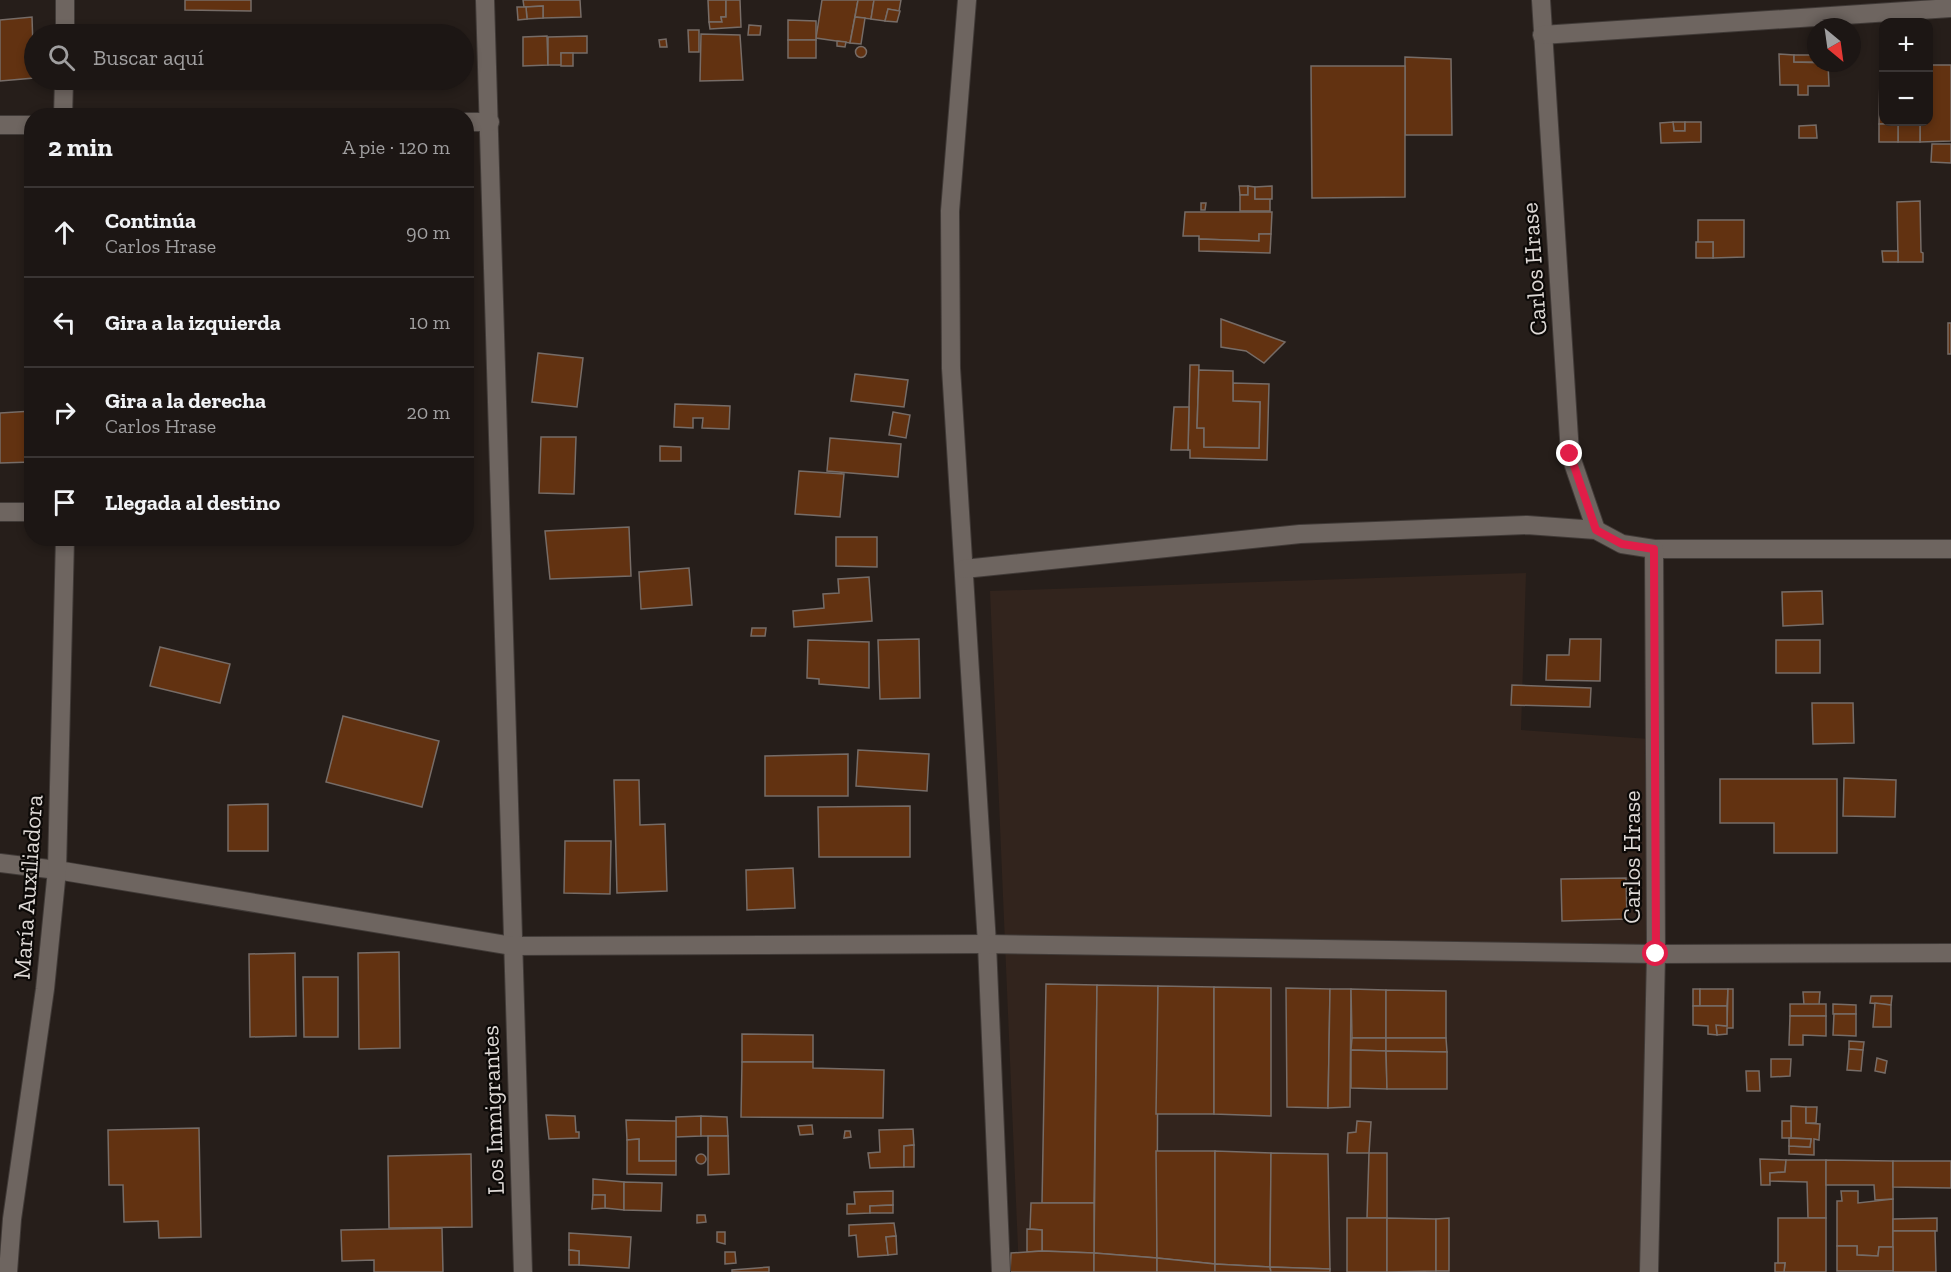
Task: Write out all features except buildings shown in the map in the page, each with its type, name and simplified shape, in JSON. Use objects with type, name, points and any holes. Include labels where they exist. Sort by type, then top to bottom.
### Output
[{"type":"street","points":[[65,0],[65,24]]},
{"type":"street","name":"Los Inmigrantes","points":[[485,0],[523,1272]]},
{"type":"street","points":[[966,0],[950,211],[951,368],[987,944],[1001,1272]]},
{"type":"street","name":"Carlos Hrase","points":[[1541,0],[1570,454],[1596,530]]},
{"type":"street","points":[[1542,35],[1951,8]]},
{"type":"street","points":[[63,108],[64,90]]},
{"type":"street","points":[[474,122],[490,122]]},
{"type":"street","points":[[0,125],[24,124]]},
{"type":"street","points":[[0,512],[24,512]]},
{"type":"street","points":[[964,569],[1300,534],[1527,525],[1596,530],[1622,544],[1654,549],[1951,549]]},
{"type":"street","name":"María Auxiliadora","points":[[8,1272],[12,1219],[45,989],[57,870],[65,546]]},
{"type":"street","name":"Carlos Hrase","points":[[1649,1272],[1656,954],[1654,549]]},
{"type":"street","points":[[0,863],[57,870],[512,946],[987,944],[1656,954],[1951,953]]},
{"type":"shaded area","points":[[1526,573],[1521,730],[1650,739],[1643,1272],[1019,1272],[990,591]]},
{"type":"route","points":[[1570,454],[1596,530],[1622,544],[1654,549],[1656,954]]}]
